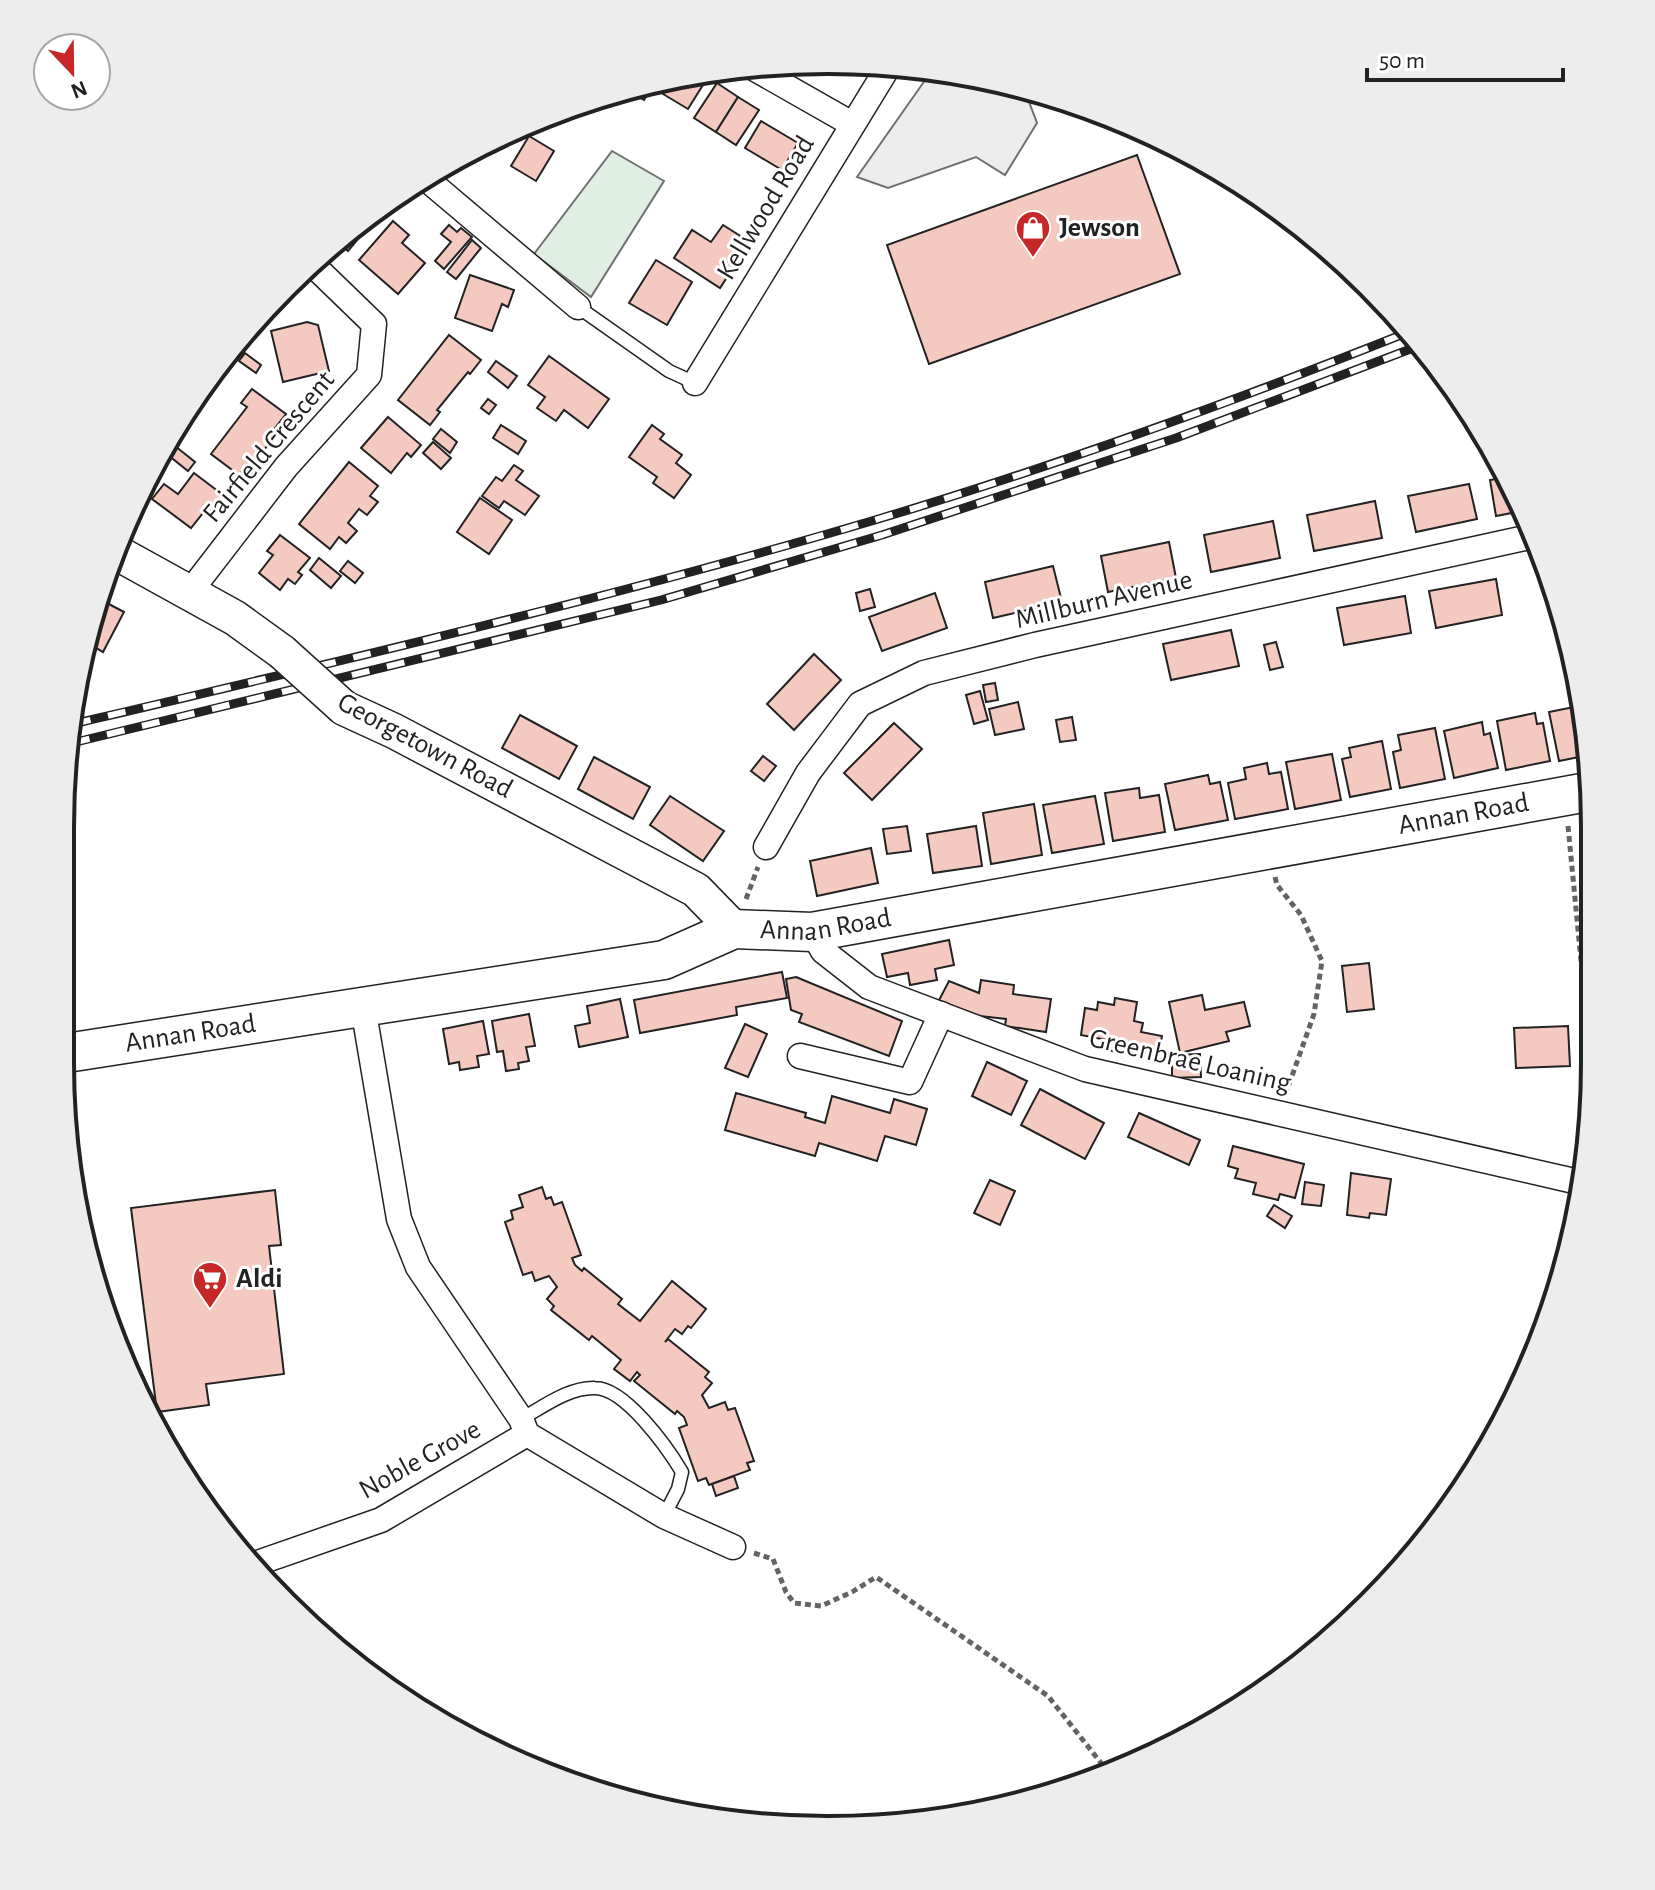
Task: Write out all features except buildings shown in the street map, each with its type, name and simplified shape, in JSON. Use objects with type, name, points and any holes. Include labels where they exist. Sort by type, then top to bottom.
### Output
[{"type":"main road","name":"Annan Road","points":[[74,1052],[664,960],[734,929],[812,932],[1579,794]]},
{"type":"street","name":"Kellwood Road","points":[[695,383],[882,76]]},
{"type":"street","points":[[769,77],[852,124]]},
{"type":"street","points":[[434,185],[578,307]]},
{"type":"street","name":"Fairfield Crescent","points":[[189,593],[286,467],[369,375],[374,324],[320,272]]},
{"type":"street","name":"Millburn Avenue","points":[[766,847],[808,773],[860,704],[924,673],[1035,645],[1524,538]]},
{"type":"street","name":"Georgetown Road","points":[[124,557],[235,618],[282,652],[344,708],[394,731],[696,890],[734,929]]},
{"type":"street","name":"Greenbrae Loaning","points":[[812,932],[823,951],[869,987],[1085,1069],[1572,1180]]},
{"type":"street","points":[[363,1007],[399,1219],[418,1267],[524,1426],[664,1516],[733,1547]]},
{"type":"street","points":[[800,1056],[910,1082],[941,1014]]},
{"type":"street","name":"Noble Grove","points":[[263,1561],[381,1520],[524,1426]]},
{"type":"lane","points":[[578,307],[669,371],[695,383]]},
{"type":"lane","points":[[524,1426],[567,1394],[592,1387],[607,1389],[641,1417],[682,1472],[678,1489],[664,1516]]},
{"type":"path","points":[[1579,794],[1581,836]]},
{"type":"path","points":[[734,929],[766,847]]},
{"type":"path","points":[[1269,851],[1277,885],[1301,915],[1322,961],[1314,1014],[1279,1113]]},
{"type":"path","points":[[733,1547],[773,1559],[786,1592],[794,1603],[821,1606],[876,1577],[1048,1696],[1102,1764]]},
{"type":"green space","points":[[612,151],[664,181],[591,297],[534,254]]},
{"type":"shaded area","points":[[925,80],[1029,102],[1037,123],[1005,175],[976,157],[888,188],[857,177]]},
{"type":"railway","points":[[81,722],[576,602],[875,520],[1145,432],[1398,336]]},
{"type":"railway","points":[[79,741],[661,600],[882,535],[1176,438],[1409,350]]},
{"type":"place","name":"Jewson","points":[[1033,259]]},
{"type":"place","name":"Aldi","points":[[210,1310]]}]
